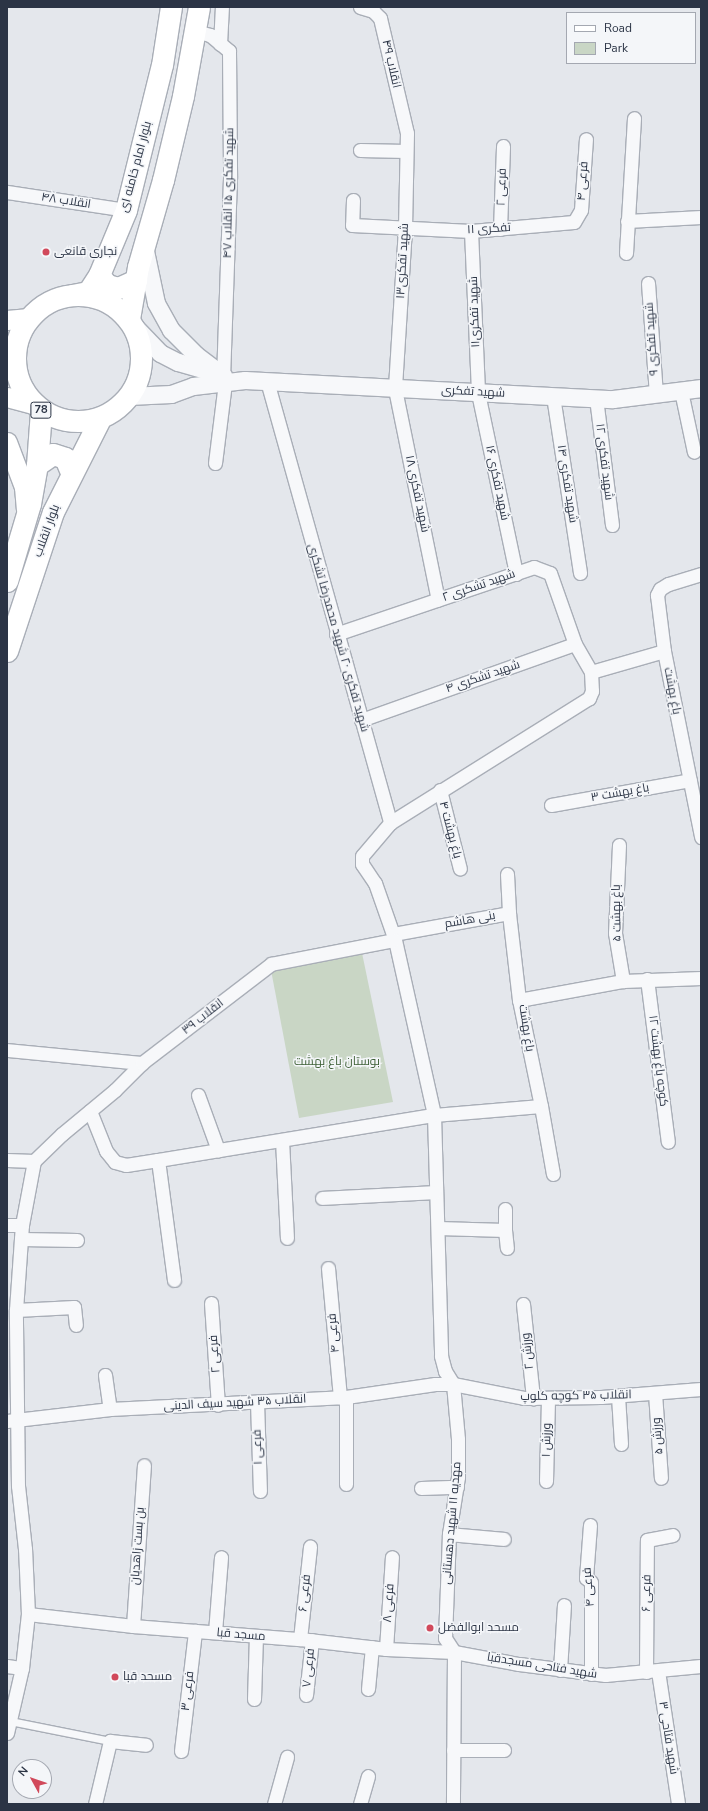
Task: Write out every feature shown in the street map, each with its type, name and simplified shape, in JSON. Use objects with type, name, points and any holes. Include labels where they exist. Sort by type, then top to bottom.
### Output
[{"type":"main road","name":"بلوار امام خامنه ای","points":[[60,296],[88,292],[99,275],[126,210],[162,65],[171,7]]},
{"type":"main road","name":"78","points":[[132,323],[136,280],[144,245],[163,180],[199,7]]},
{"type":"main road","points":[[99,275],[107,285],[118,288],[136,280]]},
{"type":"main road","name":"78","points":[[80,294],[98,297],[116,306],[132,323],[141,344],[142,363],[138,380],[129,396],[116,409],[100,417],[80,421],[60,419],[39,408],[24,391],[16,373],[15,354],[19,335],[29,318],[43,305],[60,296],[80,294]]},
{"type":"main road","points":[[7,320],[29,318]]},
{"type":"main road","points":[[7,397],[39,408]]},
{"type":"main road","name":"بلوار انقلاب","points":[[7,581],[27,515],[37,465],[39,408]]},
{"type":"main road","name":"بلوار انقلاب","points":[[7,651],[53,512],[71,472],[100,417]]},
{"type":"main road","points":[[7,442],[24,487],[27,515]]},
{"type":"main road","points":[[37,465],[53,454],[65,458],[71,472]]},
{"type":"street","points":[[220,44],[222,7]]},
{"type":"street","name":"انقلاب ۴۹","points":[[360,7],[373,11],[380,18],[407,133]]},
{"type":"street","points":[[195,32],[210,35],[220,44]]},
{"type":"street","name":"شهید تفکری ۱۵ انقلاب ۴۷","points":[[215,463],[224,379],[230,178],[228,51],[220,44]]},
{"type":"street","points":[[626,253],[634,118]]},
{"type":"street","name":"شهید تفکری۱۳","points":[[395,389],[405,228],[407,133]]},
{"type":"street","name":"فرعی ۴","points":[[574,222],[581,210],[586,139]]},
{"type":"street","name":"فرعی ۲","points":[[500,229],[503,146]]},
{"type":"street","points":[[360,150],[406,151]]},
{"type":"street","name":"انقلاب ۴۸","points":[[7,192],[126,210]]},
{"type":"street","points":[[353,200],[352,225],[405,228]]},
{"type":"street","points":[[627,221],[701,217]]},
{"type":"street","name":"تفکری ۱۱","points":[[405,228],[471,230],[500,229],[574,222]]},
{"type":"street","name":"شهید تفکری۱۱","points":[[471,230],[478,393]]},
{"type":"street","points":[[144,245],[156,303],[171,330],[196,355],[224,379]]},
{"type":"street","name":"شهید تفکری ۹","points":[[648,283],[656,394]]},
{"type":"street","points":[[132,323],[160,353],[178,362],[224,379]]},
{"type":"street","name":"شهید تفکری","points":[[129,396],[171,394],[193,386],[224,379],[395,389],[613,399],[701,388]]},
{"type":"street","name":"شهید تفکری ۲۰ شهید محمدرضا تشکری","points":[[266,382],[390,823]]},
{"type":"street","name":"شهید تفکری ۱۸","points":[[395,389],[438,600]]},
{"type":"street","points":[[681,391],[694,452]]},
{"type":"street","name":"شهید تفکری ۱۶","points":[[478,393],[516,574]]},
{"type":"street","name":"شهید تفکری ۱۴","points":[[553,396],[580,573]]},
{"type":"street","name":"شهید تفکری ۱۲","points":[[596,398],[612,525]]},
{"type":"street","name":"شهید تشکری ۲","points":[[336,634],[534,567],[542,568],[550,573],[575,644]]},
{"type":"street","name":"باغ بهشت","points":[[701,574],[668,584],[660,589],[657,595],[664,651],[701,833]]},
{"type":"street","points":[[453,1384],[445,1371],[441,1356],[438,1228],[435,1192],[434,1115],[394,937],[375,883],[362,864],[362,856],[390,823],[440,790],[589,698],[592,691],[591,672],[575,644]]},
{"type":"street","name":"شهید تشکری ۴","points":[[361,720],[575,644]]},
{"type":"street","points":[[591,672],[664,651]]},
{"type":"street","name":"باغ بهشت ۳","points":[[551,806],[690,780]]},
{"type":"street","name":"باغ بهشت ۴","points":[[440,790],[460,869]]},
{"type":"street","name":"باغ بهشت ۵","points":[[619,845],[615,933],[623,981]]},
{"type":"street","points":[[507,874],[509,913]]},
{"type":"street","name":"بنی هاشم","points":[[394,937],[509,913],[519,1000]]},
{"type":"street","name":"انقلاب ۳۹","points":[[34,1161],[142,1063],[271,964],[394,937]]},
{"type":"street","name":"باغ بهشت","points":[[553,1174],[519,1000],[623,981],[701,978]]},
{"type":"street","name":"کوچه باغ بهشت ۱۲","points":[[648,979],[668,1142]]},
{"type":"street","points":[[7,1050],[142,1063]]},
{"type":"street","points":[[198,1095],[218,1150]]},
{"type":"street","points":[[90,1111],[106,1151],[115,1162],[126,1165],[434,1115],[540,1106]]},
{"type":"street","points":[[282,1140],[287,1238]]},
{"type":"street","points":[[7,1160],[34,1161],[22,1225],[16,1310],[12,1421],[12,1486],[25,1549],[28,1614],[22,1668],[9,1727]]},
{"type":"street","points":[[158,1160],[174,1280]]},
{"type":"street","points":[[322,1198],[435,1192]]},
{"type":"street","points":[[505,1209],[507,1248]]},
{"type":"street","points":[[7,1225],[22,1225]]},
{"type":"street","points":[[438,1228],[505,1230]]},
{"type":"street","points":[[21,1239],[77,1240]]},
{"type":"street","name":"فرعی ۴","points":[[328,1268],[343,1397]]},
{"type":"street","name":"فرعی ۲","points":[[211,1303],[218,1404]]},
{"type":"street","name":"ورزش ۲","points":[[523,1304],[533,1398]]},
{"type":"street","points":[[16,1310],[74,1307],[76,1325]]},
{"type":"street","points":[[105,1375],[110,1409]]},
{"type":"street","name":"انقلاب ۳۵ شهید سیف الدینی","points":[[12,1421],[110,1409],[343,1397],[453,1384]]},
{"type":"street","name":"انقلاب ۳۵ کوچه کلوپ","points":[[453,1384],[533,1398],[618,1396],[701,1389]]},
{"type":"street","name":"مهدیه ۱۱ شهید دهستانی","points":[[453,1384],[458,1439],[456,1488],[449,1534],[445,1638],[454,1652],[452,1750],[453,1804]]},
{"type":"street","name":"ورزش ۵","points":[[655,1393],[661,1478]]},
{"type":"street","points":[[618,1396],[621,1444]]},
{"type":"street","points":[[343,1397],[346,1484]]},
{"type":"street","name":"ورزش ۱","points":[[546,1481],[548,1398]]},
{"type":"street","name":"فرعی ۱","points":[[257,1402],[260,1492]]},
{"type":"street","name":"بن بست زاهدیان","points":[[133,1626],[144,1465]]},
{"type":"street","points":[[421,1488],[456,1488]]},
{"type":"street","name":"فرعی ۴","points":[[590,1525],[586,1578],[591,1582],[591,1674]]},
{"type":"street","points":[[449,1534],[504,1539]]},
{"type":"street","name":"فرعی ۶","points":[[652,1672],[647,1540],[673,1535]]},
{"type":"street","name":"فرعی ۶","points":[[306,1640],[310,1546]]},
{"type":"street","points":[[215,1632],[221,1557]]},
{"type":"street","name":"فرعی ۸","points":[[386,1649],[392,1557]]},
{"type":"street","points":[[560,1670],[564,1605]]},
{"type":"street","name":"مسجد قبا","points":[[28,1614],[133,1626],[306,1640],[386,1649],[454,1652]]},
{"type":"street","name":"فرعی ۳","points":[[181,1751],[195,1631]]},
{"type":"street","points":[[254,1699],[256,1636]]},
{"type":"street","name":"فرعی ۷","points":[[306,1640],[306,1695]]},
{"type":"street","points":[[368,1689],[372,1647]]},
{"type":"street","name":"شهید فتاحی مسجدقبا","points":[[454,1652],[591,1674],[652,1672],[701,1666]]},
{"type":"street","points":[[7,1666],[22,1668]]},
{"type":"street","name":"شهید فتاحی ۳","points":[[652,1672],[678,1804]]},
{"type":"street","points":[[95,1804],[110,1741],[146,1745]]},
{"type":"street","points":[[452,1750],[504,1750]]},
{"type":"street","points":[[274,1804],[287,1757]]},
{"type":"street","points":[[360,1804],[368,1776]]},
{"type":"lane","points":[[9,1727],[110,1741]]},
{"type":"green space","name":"بوستان باغ بهشت","points":[[362,953],[393,1102],[299,1118],[271,970]]},
{"type":"place","name":"نجاری قانعی","points":[[46,252]]},
{"type":"place","name":"مسحد ابوالفضل","points":[[430,1628]]},
{"type":"place","name":"مسحد قبا","points":[[115,1677]]}]
